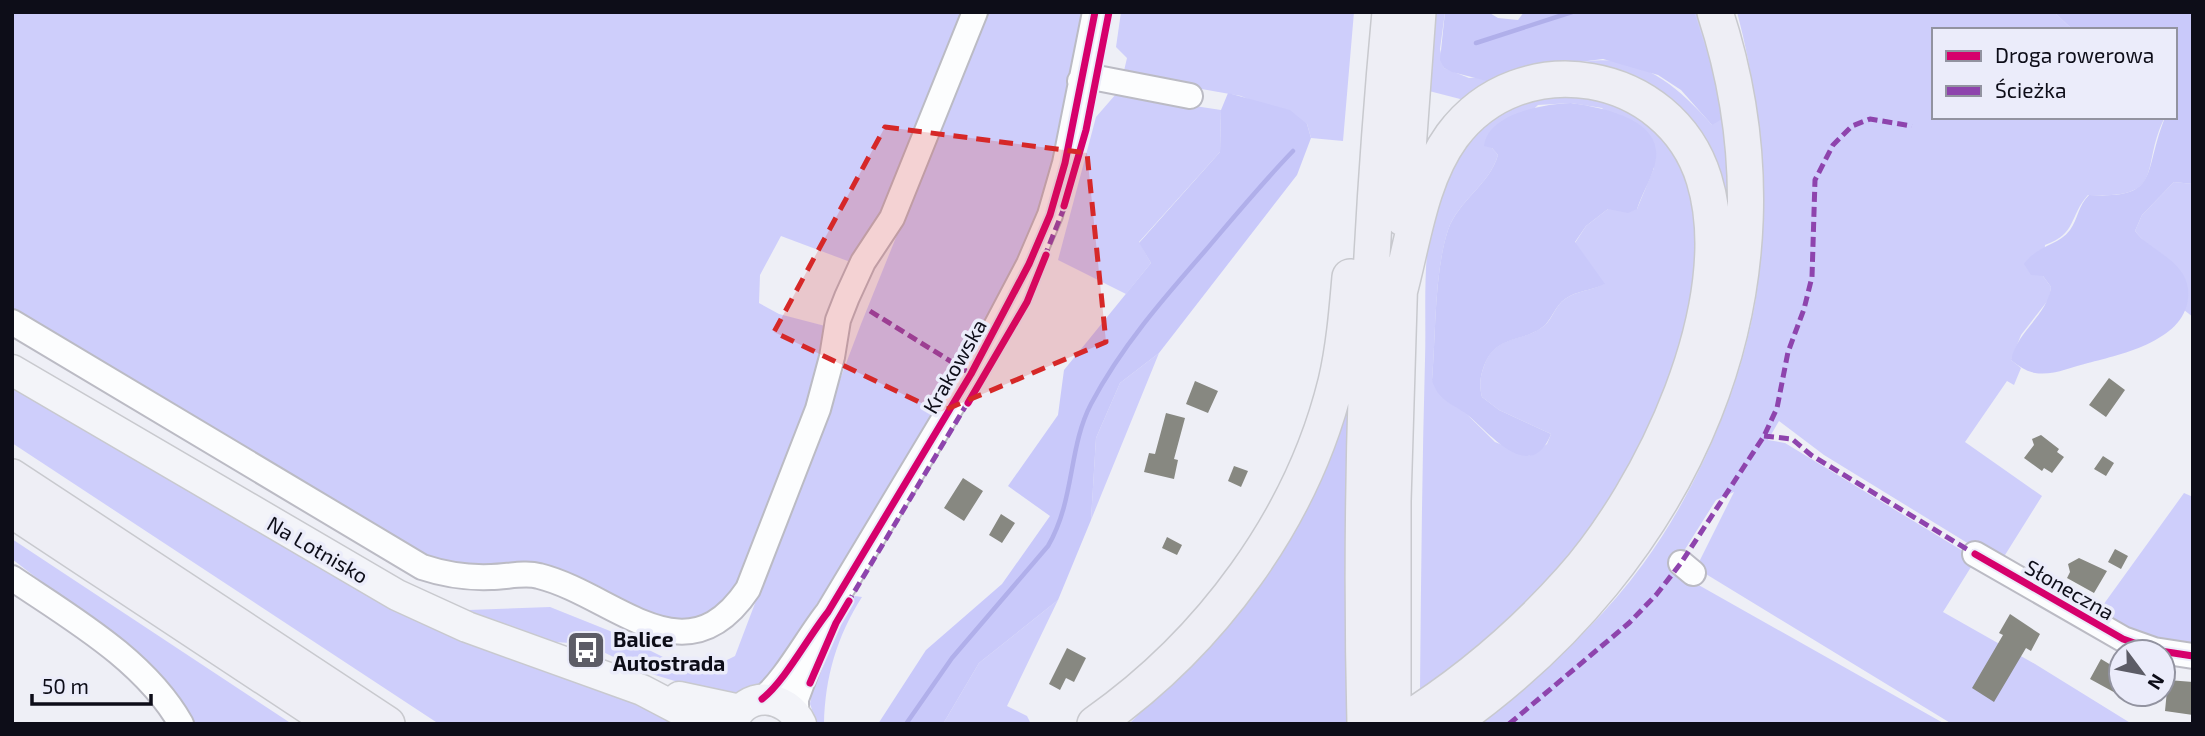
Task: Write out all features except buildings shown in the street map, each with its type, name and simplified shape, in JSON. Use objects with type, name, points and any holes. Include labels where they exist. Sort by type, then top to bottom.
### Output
[{"type":"highway","points":[[1365,724],[1366,385],[1381,109],[1390,12]]},
{"type":"highway","points":[[1393,724],[1393,501],[1399,293],[1418,12]]},
{"type":"highway","points":[[1459,717],[1559,634],[1614,572],[1669,487],[1709,398],[1735,304],[1744,208],[1735,94],[1715,12]]},
{"type":"highway","points":[[1399,293],[1425,190],[1443,151],[1475,112],[1507,92],[1539,81],[1573,78],[1621,88],[1640,97],[1668,119],[1698,163],[1711,220],[1709,290],[1695,352],[1664,434],[1625,507],[1585,563],[1538,614],[1467,676],[1400,724]]},
{"type":"highway","points":[[1095,724],[1151,680],[1224,603],[1261,552],[1298,485],[1336,382],[1357,205],[1381,109]]},
{"type":"highway","points":[[12,477],[387,724]]},
{"type":"highway","points":[[12,510],[336,724]]},
{"type":"main road","name":"Na Lotnisko","points":[[12,370],[397,595],[467,627],[642,690],[707,724]]},
{"type":"main road","name":"Na Lotnisko","points":[[642,690],[745,711],[780,701],[799,718]]},
{"type":"street","points":[[12,322],[422,567],[451,577],[537,575],[647,624],[678,634],[704,629],[734,610],[748,589],[818,409],[832,357],[838,320],[847,297],[863,262],[892,218],[975,12]]},
{"type":"street","name":"Krakowska","points":[[745,711],[773,690],[806,639],[828,612],[971,374],[1030,264],[1050,215],[1065,163],[1094,12]]},
{"type":"street","points":[[1080,82],[1097,78],[1190,96]]},
{"type":"street","name":"Słoneczna","points":[[1975,554],[2123,639],[2154,650],[2193,656]]},
{"type":"street","points":[[12,578],[125,661],[153,688],[181,724]]},
{"type":"street","name":"Krakowska","points":[[799,718],[796,699],[828,612]]},
{"type":"highlighted area","points":[[885,127],[1087,153],[1106,342],[940,412],[774,332]]},
{"type":"shaded area","points":[[12,12],[969,12],[881,218],[853,263],[781,236],[760,275],[759,303],[779,314],[829,327],[821,380],[732,602],[672,628],[612,598],[450,570],[12,315]]},
{"type":"shaded area","points":[[987,12],[1088,12],[1044,210],[1013,285],[843,564],[765,682],[728,697],[645,672],[599,650],[570,643],[540,641],[468,610],[550,607],[615,633],[679,665],[713,667],[735,656],[861,324]]},
{"type":"shaded area","points":[[1121,12],[1354,12],[1343,141],[1311,138],[1307,124],[1241,96],[1123,75],[1127,58],[1116,47]]},
{"type":"shaded area","points":[[1435,12],[1445,12],[1440,49],[1444,68],[1469,78],[1508,75],[1468,101],[1429,91]]},
{"type":"shaded area","points":[[1445,12],[1488,12],[1498,18],[1518,20],[1524,12],[1694,12],[1716,80],[1722,119],[1712,125],[1681,90],[1658,75],[1603,59],[1564,64],[1546,63],[1487,81],[1452,72],[1444,68],[1440,60]]},
{"type":"shaded area","points":[[1694,12],[1705,12],[1732,133],[1725,309],[1655,478],[1716,180],[1573,64],[1615,61],[1634,65],[1683,95],[1712,125]]},
{"type":"shaded area","points":[[1737,12],[2054,12],[2071,28],[1932,28],[1932,119],[2164,119],[2147,177],[2141,186],[2130,192],[2113,195],[2088,195],[2063,236],[2045,245],[2043,276],[2051,287],[2049,299],[2021,335],[2011,360],[2021,368],[2014,385],[2007,381],[1965,442],[2042,496],[2000,563],[1824,455],[1779,421],[1768,440],[1785,443],[1976,559],[1943,612],[2035,664],[2132,724],[1952,724],[1696,568],[1734,492],[1716,500],[1672,570],[1945,724],[1481,724],[1588,629],[1626,587],[1663,535],[1681,504],[1699,471],[1728,401],[1740,366],[1756,297],[1762,226],[1761,153],[1745,46]]},
{"type":"shaded area","points":[[2054,12],[2193,12],[2193,184],[2174,182],[2142,215],[2135,231],[2181,271],[2188,289],[2187,306],[2168,332],[2136,349],[2062,371],[2042,374],[2028,371],[2011,360],[2019,340],[2044,307],[2051,287],[2043,276],[2031,275],[2024,264],[2035,253],[2070,230],[2089,195],[2128,193],[2138,187],[2150,169],[2164,120],[2177,119],[2177,28],[2071,28]]},
{"type":"shaded area","points":[[1228,93],[1290,110],[1307,124],[1311,138],[1297,175],[1159,353],[1120,383],[1096,438],[1091,520],[1058,600],[979,663],[943,724],[878,724],[926,650],[1002,584],[1050,516],[1008,486],[1058,415],[1064,370],[1151,263],[1139,243],[1220,152],[1221,110]]},
{"type":"shaded area","points":[[1116,94],[1221,110],[1220,152],[1139,242],[1151,263],[1126,294],[1058,260],[1096,117]]},
{"type":"shaded area","points":[[1539,94],[1622,98],[1685,158],[1703,252],[1681,368],[1612,513],[1522,615],[1420,691],[1425,286],[1433,212],[1451,167],[1468,142],[1489,123]],"holes":[[[1571,103],[1602,108],[1654,168],[1637,209],[1608,209],[1586,226],[1575,243],[1604,284],[1570,296],[1537,331],[1496,348],[1484,366],[1480,385],[1482,397],[1499,410],[1551,434],[1547,444],[1529,456],[1495,442],[1432,380],[1443,247],[1448,230],[1459,210],[1494,165],[1498,155],[1492,148],[1538,105]]]},
{"type":"shaded area","points":[[1571,103],[1612,112],[1639,124],[1649,133],[1655,144],[1656,158],[1637,209],[1628,213],[1608,209],[1586,226],[1575,242],[1605,284],[1565,299],[1545,325],[1496,348],[1484,366],[1480,381],[1482,397],[1499,410],[1551,434],[1543,448],[1533,455],[1522,456],[1500,444],[1470,417],[1443,398],[1435,387],[1432,380],[1440,265],[1443,247],[1453,220],[1488,175],[1498,155],[1492,148],[1484,146],[1495,126],[1506,118],[1533,108]]},
{"type":"shaded area","points":[[2174,182],[2193,184],[2193,317],[2184,310],[2186,294],[2179,272],[2135,231],[2142,215]]},
{"type":"shaded area","points":[[1159,353],[1091,520],[1096,438],[1120,383]]},
{"type":"shaded area","points":[[12,384],[684,724],[439,724],[12,443]]},
{"type":"shaded area","points":[[1349,395],[1346,724],[1129,724],[1232,620]]},
{"type":"shaded area","points":[[2184,493],[2193,497],[2193,652],[2177,647],[2177,638],[2151,638],[2093,619]]},
{"type":"shaded area","points":[[12,539],[292,724],[193,724],[147,663],[12,559]]},
{"type":"shaded area","points":[[855,596],[862,597],[839,642],[830,673],[824,724],[817,724],[810,704],[814,675]]},
{"type":"shaded area","points":[[1058,600],[1007,706],[1027,716],[1031,724],[943,724],[979,663]]},
{"type":"waterway","points":[[1476,43],[1572,12]]},
{"type":"waterway","points":[[906,724],[952,658],[1048,546],[1063,511],[1084,421],[1116,363],[1174,287],[1293,151]]},
{"type":"marked path","points":[[1509,724],[1629,623],[1656,595],[1681,563],[1764,436],[1777,408],[1788,352],[1804,309],[1812,277],[1815,180],[1833,145],[1852,126],[1870,119],[1912,126]]},
{"type":"marked path","points":[[1044,258],[1066,203]]},
{"type":"marked path","points":[[870,311],[971,374]]},
{"type":"marked path","points":[[847,604],[971,397]]},
{"type":"marked path","points":[[1764,436],[1792,439],[1811,455],[1975,554]]},
{"type":"cycle path","points":[[762,699],[788,670],[828,612],[971,374],[1029,264],[1050,215],[1065,163],[1095,12]]},
{"type":"cycle path","points":[[1064,206],[1086,130],[1109,12]]},
{"type":"cycle path","points":[[968,403],[1027,302],[1046,255]]},
{"type":"cycle path","points":[[1975,554],[2123,639],[2154,650],[2193,656]]},
{"type":"cycle path","points":[[810,683],[836,623],[849,601]]},
{"type":"place","name":"Balice Autostrada","points":[[586,650]]}]
